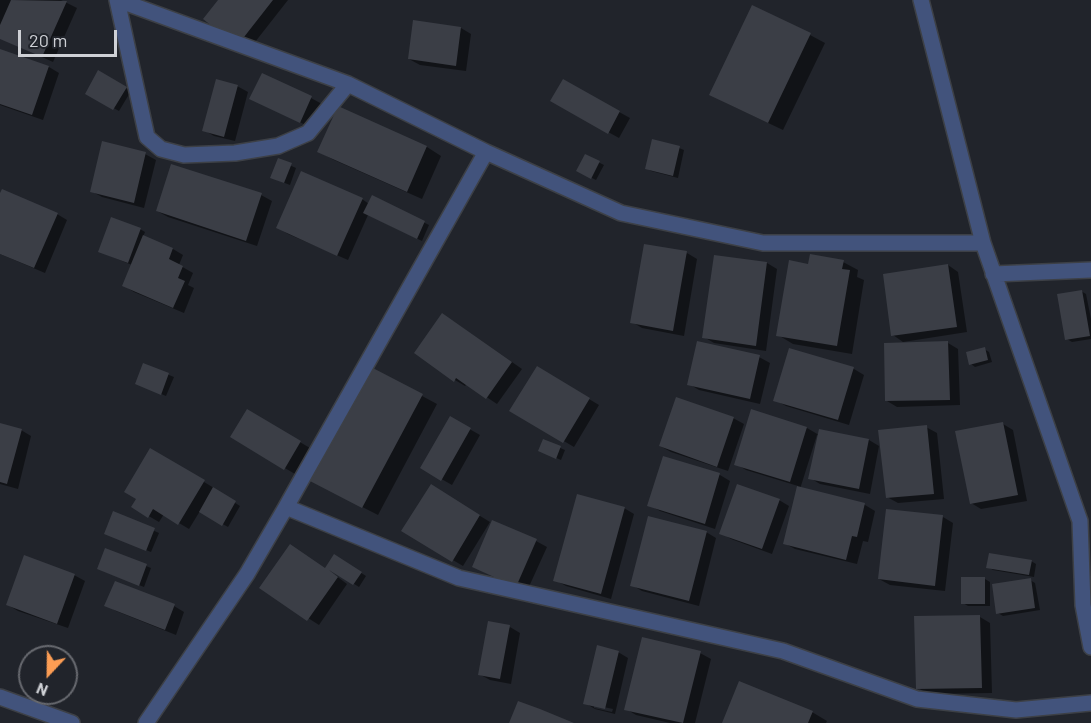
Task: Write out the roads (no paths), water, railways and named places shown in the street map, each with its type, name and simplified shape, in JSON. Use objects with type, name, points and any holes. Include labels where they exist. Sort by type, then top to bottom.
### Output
[{"type":"street","points":[[117,0],[348,84],[486,153],[621,213],[763,243],[983,243]]},
{"type":"street","points":[[117,0],[147,137],[161,149],[184,155],[225,154],[279,146],[308,133],[348,84]]},
{"type":"street","points":[[921,0],[983,243],[1086,522],[1083,605],[1091,648]]},
{"type":"street","points":[[146,723],[247,574],[486,153]]},
{"type":"street","points":[[993,274],[1091,270]]},
{"type":"street","points":[[286,507],[459,578],[783,651],[917,699],[1016,710],[1091,703]]},
{"type":"street","points":[[0,697],[72,723]]}]
